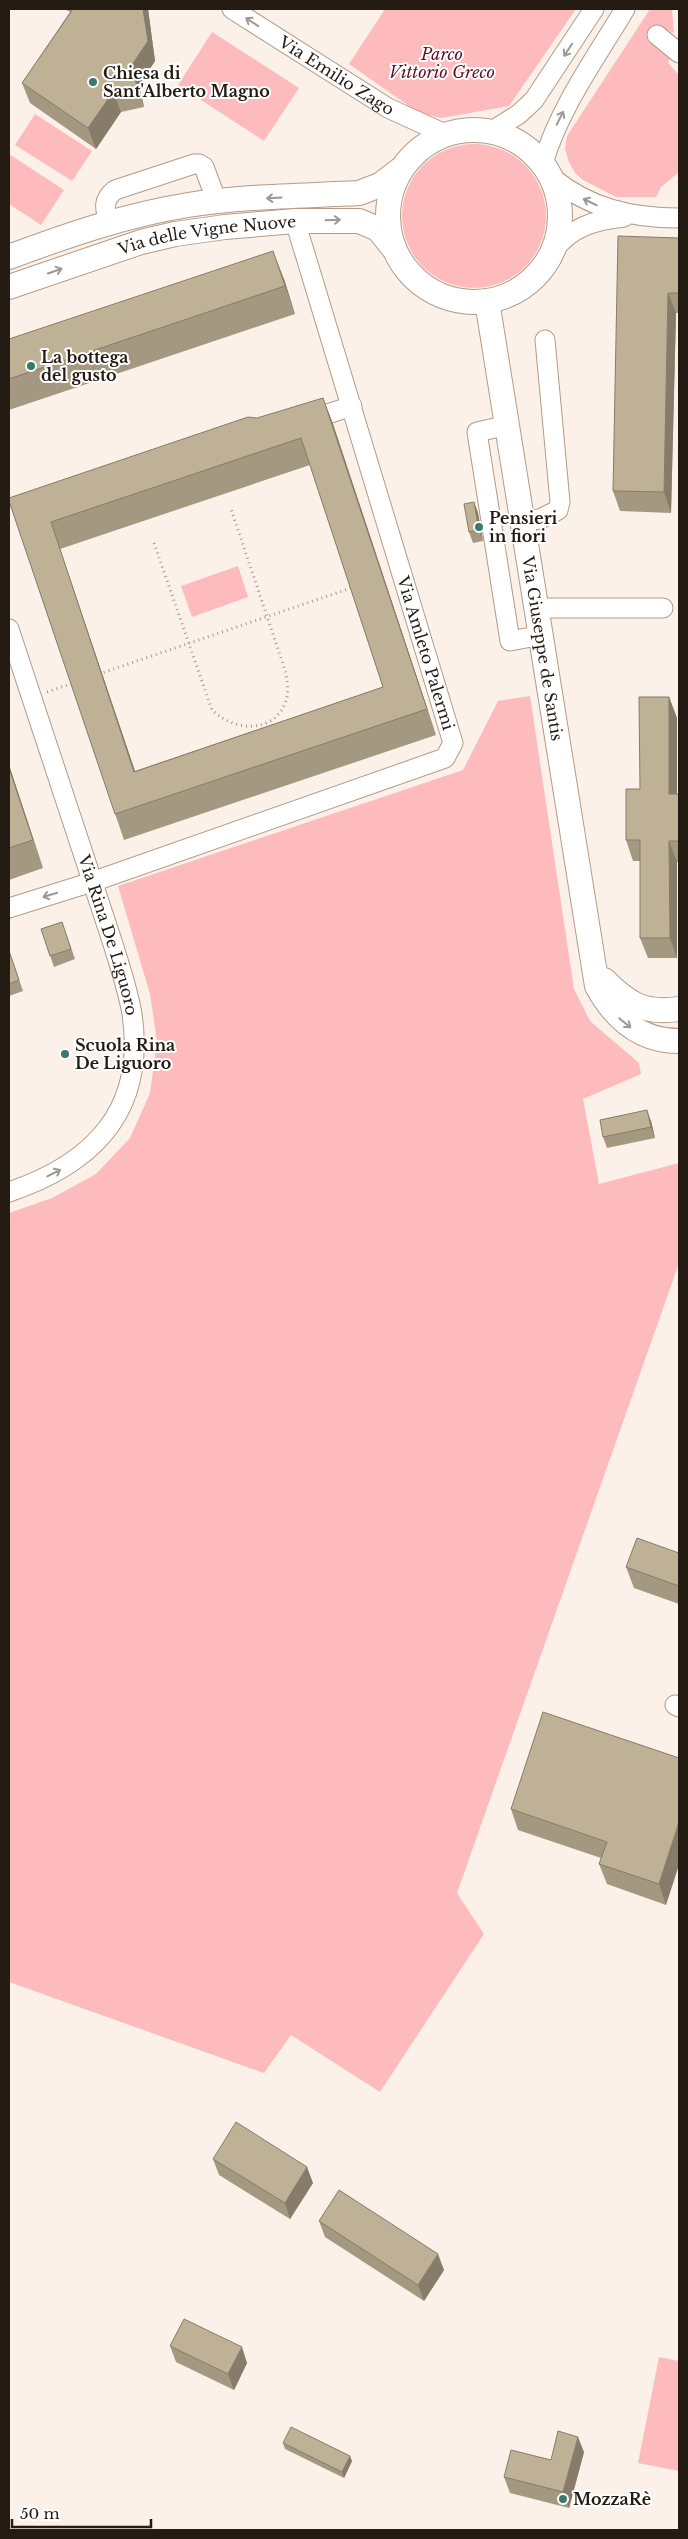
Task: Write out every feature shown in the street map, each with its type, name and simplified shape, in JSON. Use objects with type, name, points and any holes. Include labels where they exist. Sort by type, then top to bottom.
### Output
[{"type":"main road","points":[[475,129],[492,131],[514,139],[528,148],[547,170],[556,190],[560,213],[558,237],[553,251],[542,269],[523,287],[500,298],[487,301],[460,301],[440,295],[421,284],[408,271],[398,255],[391,235],[388,215],[392,189],[403,168],[427,143],[445,134],[475,129]]},
{"type":"main road","name":"Via delle Vigne Nuove","points":[[9,257],[109,223],[155,211],[217,202],[360,193],[380,185],[403,168]]},
{"type":"main road","name":"Via delle Vigne Nuove","points":[[9,286],[141,242],[175,234],[226,226],[346,220],[365,222],[384,235],[398,255]]},
{"type":"main road","name":"Via Giuseppe de Santis","points":[[487,301],[538,608],[592,967],[597,986],[619,1018],[632,1029],[647,1036],[679,1042]]},
{"type":"main road","points":[[592,967],[626,1001],[640,1008],[657,1010],[679,1009]]},
{"type":"street","name":"Via Emilio Zago","points":[[232,9],[381,104],[445,134]]},
{"type":"street","points":[[492,131],[519,114],[534,100],[594,9]]},
{"type":"street","points":[[626,9],[566,105],[552,133],[547,170],[571,192],[596,205],[635,216]]},
{"type":"street","points":[[657,36],[679,53]]},
{"type":"street","points":[[109,223],[105,202],[108,196],[115,190],[194,164],[204,167],[217,202]]},
{"type":"street","points":[[553,251],[565,237],[584,225],[605,219],[635,216],[679,218]]},
{"type":"street","name":"Via Amleto Palermi","points":[[9,908],[92,882],[444,758],[453,743],[295,222]]},
{"type":"street","points":[[524,522],[540,519],[558,510],[560,502],[545,340]]},
{"type":"street","points":[[290,426],[352,406]]},
{"type":"street","points":[[508,425],[477,432],[510,641],[542,635]]},
{"type":"street","points":[[538,608],[663,608]]},
{"type":"street","name":"Via Rina De Liguoro","points":[[9,629],[116,953],[132,1014],[134,1056],[129,1087],[107,1130],[84,1154],[49,1176],[9,1192]]},
{"type":"path","points":[[154,544],[212,710],[221,720],[235,726],[261,725],[280,711],[286,701],[288,687],[286,673],[231,509]]},
{"type":"path","points":[[96,675],[357,586]]},
{"type":"path","points":[[31,697],[77,682]]},
{"type":"path","points":[[261,725],[264,734]]},
{"type":"green space","name":"Parco Vittorio Greco","points":[[385,9],[576,9],[509,106],[442,118],[419,113],[349,64]]},
{"type":"green space","points":[[650,9],[672,9],[674,33],[661,27],[654,40],[670,57],[668,63],[679,75],[679,172],[661,187],[656,197],[616,197],[583,180],[575,173],[565,149],[567,136]]},
{"type":"green space","points":[[212,32],[299,88],[264,141],[178,85]]},
{"type":"green space","points":[[35,114],[92,151],[72,181],[15,145]]},
{"type":"green space","points":[[474,144],[502,149],[525,165],[541,188],[546,216],[541,244],[525,267],[502,283],[474,288],[446,283],[423,267],[407,244],[402,216],[407,188],[423,165],[446,149]]},
{"type":"green space","points":[[9,154],[64,190],[41,225],[9,204]]},
{"type":"green space","points":[[238,566],[248,597],[192,617],[181,586]]},
{"type":"green space","points":[[530,696],[574,989],[590,1021],[639,1063],[641,1074],[583,1099],[599,1184],[679,1163],[679,1263],[457,1893],[484,1934],[380,2092],[291,2035],[264,2073],[9,1982],[9,1213],[52,1198],[96,1174],[130,1138],[150,1093],[157,1042],[150,994],[118,886],[463,770],[498,701]]},
{"type":"green space","points":[[659,2357],[679,2361],[679,2471],[638,2463]]},
{"type":"building","name":"Chiesa di Sant'Alberto Magno","points":[[73,9],[143,9],[148,41],[132,65],[137,87],[113,92],[88,128],[22,83]]},
{"type":"building","points":[[618,236],[679,238],[679,293],[668,293],[664,492],[613,491]]},
{"type":"building","points":[[273,251],[285,286],[9,379],[9,339]]},
{"type":"building","points":[[323,398],[427,709],[115,814],[9,498],[248,417],[257,418]],"holes":[[[301,438],[383,687],[134,772],[51,522]]]},
{"type":"building","points":[[474,502],[479,530],[469,532],[464,504]]},
{"type":"building","points":[[639,697],[669,697],[669,794],[679,794],[679,841],[669,841],[670,938],[640,938],[640,840],[626,840],[626,789],[640,789]]},
{"type":"building","points":[[9,768],[33,840],[9,848]]},
{"type":"building","points":[[62,922],[71,949],[50,956],[41,929]]},
{"type":"building","points":[[9,951],[19,980],[9,984]]},
{"type":"building","points":[[647,1110],[651,1127],[603,1137],[600,1120]]},
{"type":"building","points":[[637,1538],[679,1553],[679,1586],[626,1567]]},
{"type":"building","points":[[543,1712],[679,1758],[679,1822],[659,1884],[599,1864],[607,1842],[511,1809]]},
{"type":"building","points":[[236,2122],[307,2167],[285,2203],[213,2159]]},
{"type":"building","points":[[339,2190],[438,2254],[418,2285],[319,2221]]},
{"type":"building","points":[[184,2319],[242,2347],[228,2374],[170,2346]]},
{"type":"building","points":[[291,2427],[350,2456],[342,2472],[283,2443]]},
{"type":"building","points":[[558,2431],[578,2437],[563,2492],[504,2477],[511,2450],[551,2460]]},
{"type":"place","name":"Chiesa di Sant'Alberto Magno","points":[[93,82]]},
{"type":"place","name":"La bottega del gusto","points":[[31,366]]},
{"type":"place","name":"Pensieri in fiori","points":[[479,527]]},
{"type":"place","name":"Scuola Rina De Liguoro","points":[[65,1054]]},
{"type":"place","name":"MozzaRè","points":[[563,2499]]}]
